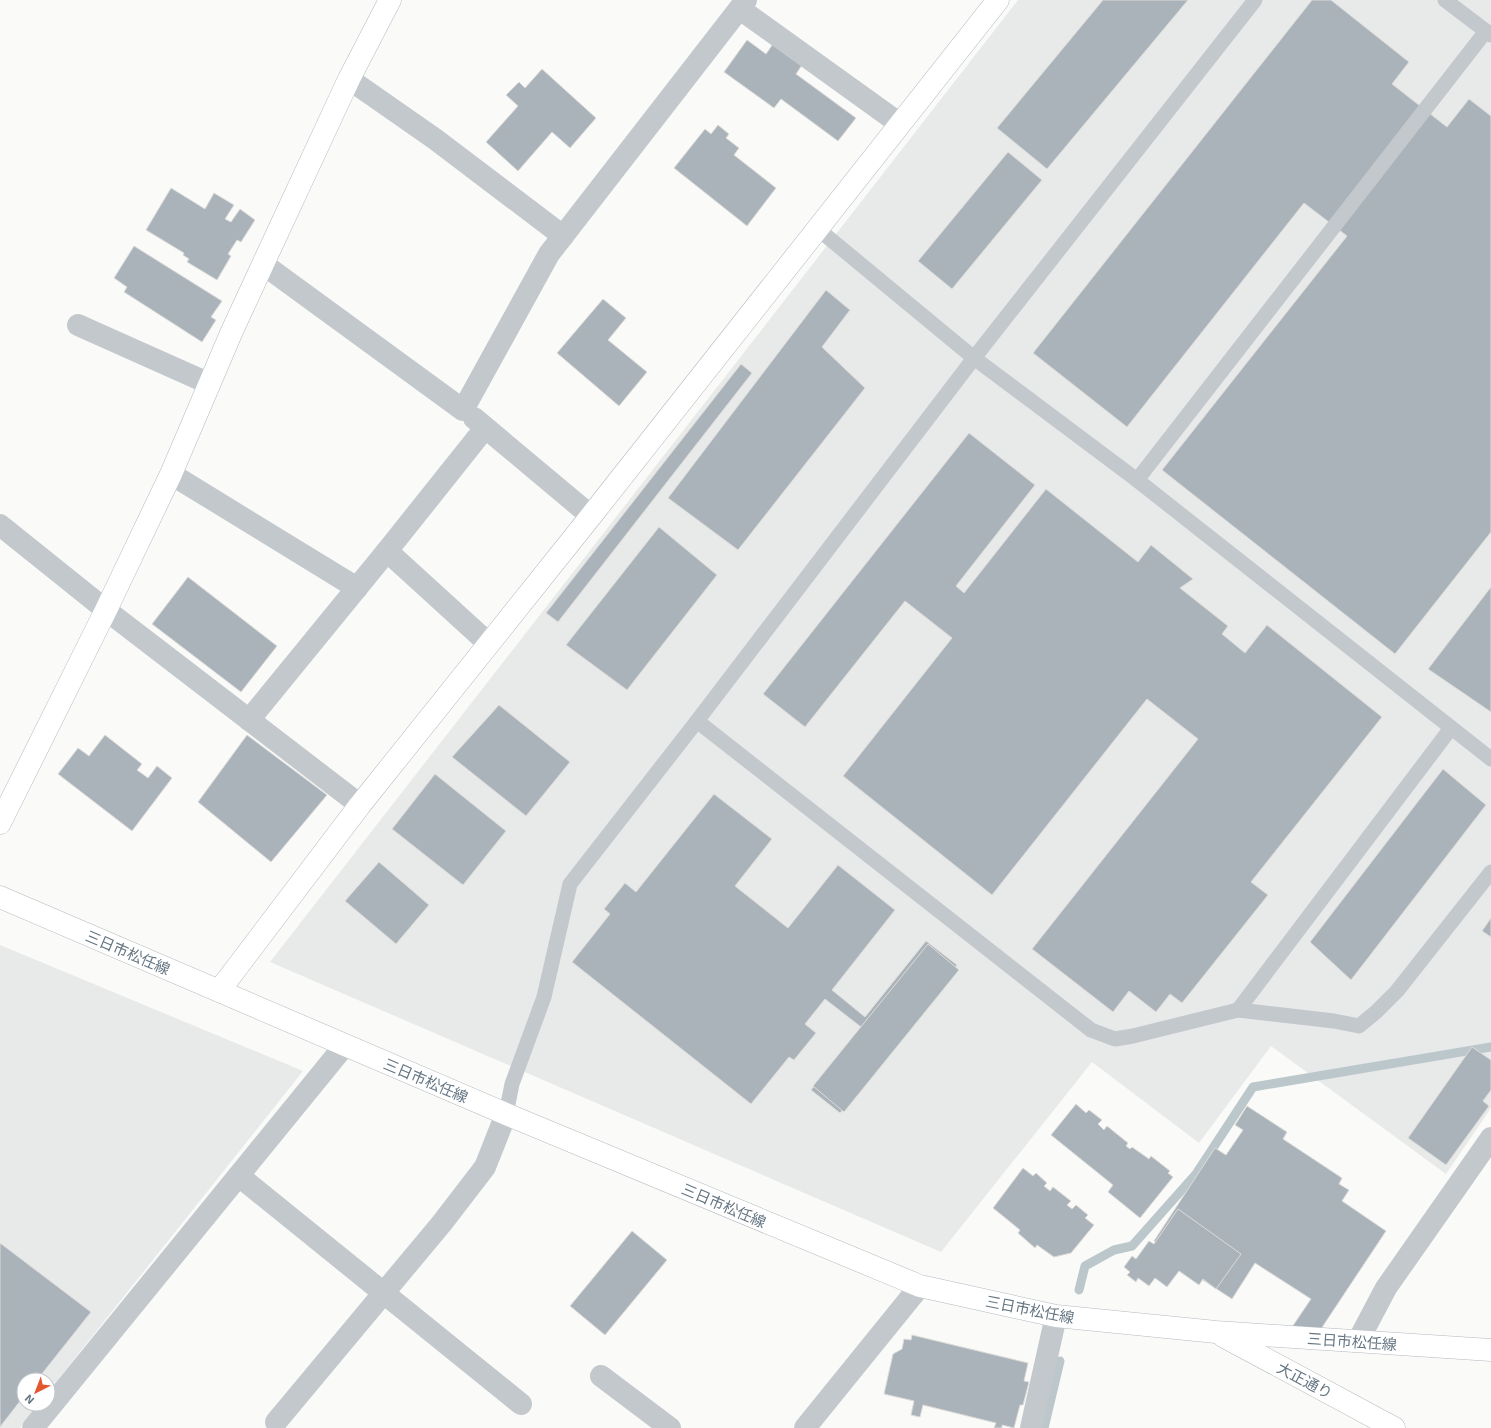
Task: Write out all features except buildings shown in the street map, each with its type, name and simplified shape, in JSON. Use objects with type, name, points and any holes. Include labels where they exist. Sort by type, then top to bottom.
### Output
[{"type":"street","points":[[0,823],[172,474],[263,264],[349,79],[390,0]]},
{"type":"street","points":[[219,991],[360,805],[591,516],[998,0]]},
{"type":"street","points":[[464,410],[549,254],[743,4],[900,124]]},
{"type":"street","points":[[349,79],[435,139],[563,236]]},
{"type":"street","points":[[263,264],[464,410],[591,516]]},
{"type":"street","points":[[78,325],[210,384]]},
{"type":"street","points":[[249,720],[485,428]]},
{"type":"street","points":[[172,474],[357,588]]},
{"type":"street","points":[[0,526],[106,610],[360,805]]},
{"type":"street","points":[[387,551],[489,644]]},
{"type":"street","name":"三日市松任線","points":[[0,897],[506,1114],[920,1286],[1056,1316],[1216,1332],[1491,1350]]},
{"type":"street","points":[[33,1428],[344,1045]]},
{"type":"street","points":[[277,1426],[442,1223],[485,1167],[506,1114]]},
{"type":"street","points":[[1358,1342],[1386,1288],[1491,1138]]},
{"type":"street","points":[[239,1176],[521,1404]]},
{"type":"street","points":[[806,1428],[920,1286]]},
{"type":"street","points":[[1031,1428],[1056,1316]]},
{"type":"street","name":"大正通り","points":[[1216,1332],[1394,1428]]},
{"type":"street","points":[[601,1376],[670,1428]]},
{"type":"lane","points":[[506,1114],[512,1084],[544,997],[570,884],[697,721],[974,358],[1255,0]]},
{"type":"lane","points":[[1137,480],[1489,33],[1445,0]]},
{"type":"lane","points":[[818,229],[974,358],[1137,480],[1491,759]]},
{"type":"lane","points":[[697,721],[1091,1030],[1115,1039],[1238,1010],[1334,1021],[1359,1026],[1376,1012],[1397,991],[1491,872]]},
{"type":"lane","points":[[1238,1010],[1451,728]]},
{"type":"shaded area","points":[[1018,0],[1491,0],[1491,1108],[1446,1174],[1271,1046],[1199,1143],[1092,1062],[941,1252],[270,962]]},
{"type":"shaded area","points":[[0,945],[303,1071],[56,1382],[56,1372],[16,1372],[16,1412],[33,1412],[20,1428],[0,1428]]},
{"type":"waterway","points":[[1079,1290],[1085,1266],[1114,1250],[1132,1246],[1196,1174],[1253,1087],[1491,1047]]},
{"type":"waterway","points":[[1044,1428],[1060,1361]]}]
